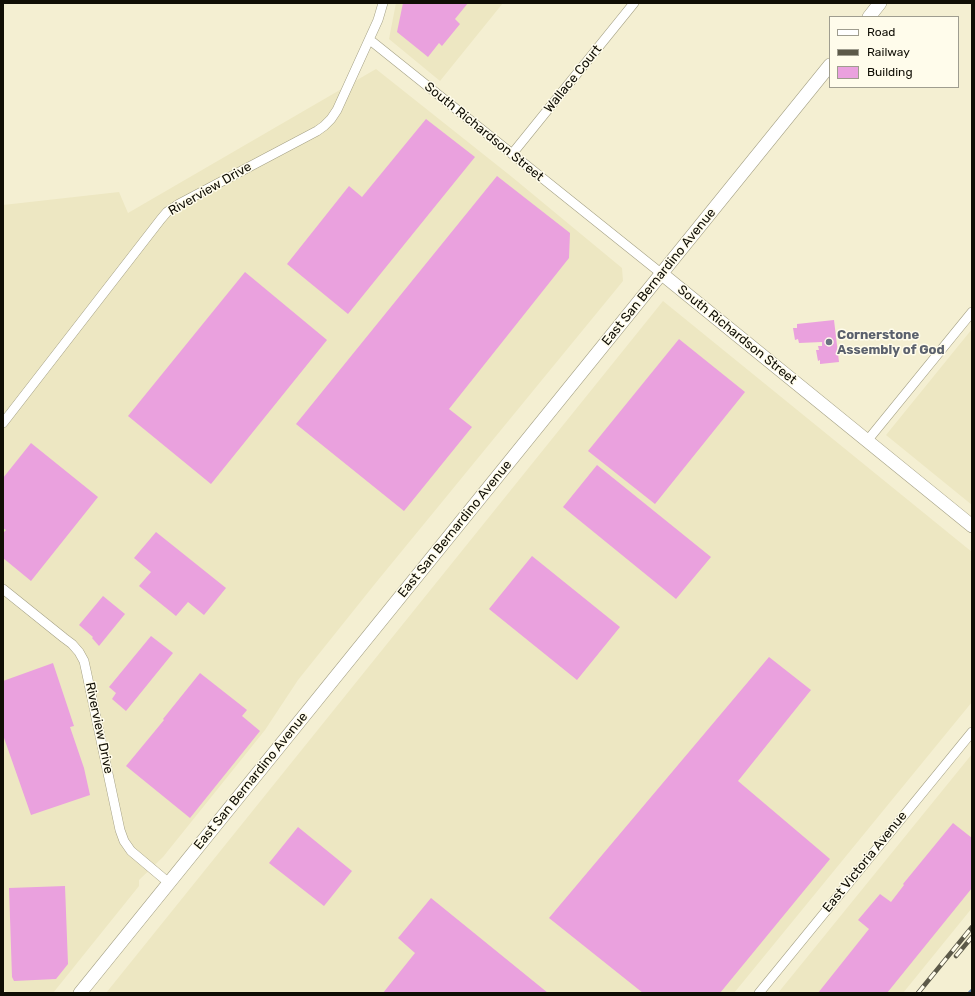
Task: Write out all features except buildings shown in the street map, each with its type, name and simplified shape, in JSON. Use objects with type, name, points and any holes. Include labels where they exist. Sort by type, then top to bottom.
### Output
[{"type":"main road","points":[[870,16],[880,3]]},
{"type":"main road","name":"East San Bernardino Avenue","points":[[80,993],[829,66]]},
{"type":"main road","name":"South Richardson Street","points":[[662,274],[972,526]]},
{"type":"street","name":"Riverview Drive","points":[[3,423],[161,219],[168,212],[179,204],[317,131],[331,119],[337,110],[370,40],[378,20],[382,3]]},
{"type":"street","name":"Wallace Court","points":[[512,154],[634,3]]},
{"type":"street","name":"South Richardson Street","points":[[370,40],[662,274]]},
{"type":"street","points":[[867,441],[972,312]]},
{"type":"street","name":"Riverview Drive","points":[[3,589],[72,644],[79,652],[84,661],[120,830],[124,841],[136,856],[169,883]]},
{"type":"street","name":"East Victoria Avenue","points":[[759,993],[972,732]]},
{"type":"shaded area","points":[[396,3],[503,3],[440,81],[389,39]]},
{"type":"shaded area","points":[[376,69],[512,177],[622,268],[623,281],[374,585],[298,680],[265,730],[163,857],[139,880],[139,886],[53,993],[7,993],[3,989],[3,205],[119,192],[128,213]]},
{"type":"shaded area","points":[[663,301],[972,552],[972,702],[734,993],[106,993]]},
{"type":"shaded area","points":[[972,329],[972,505],[886,435]]},
{"type":"shaded area","points":[[972,754],[972,908],[903,993],[778,993]]},
{"type":"waterway","points":[[969,993],[972,990]]},
{"type":"railway","points":[[918,993],[972,927]]},
{"type":"railway","points":[[956,956],[972,937]]},
{"type":"place","name":"Cornerstone Assembly of God","points":[[829,342]]}]
